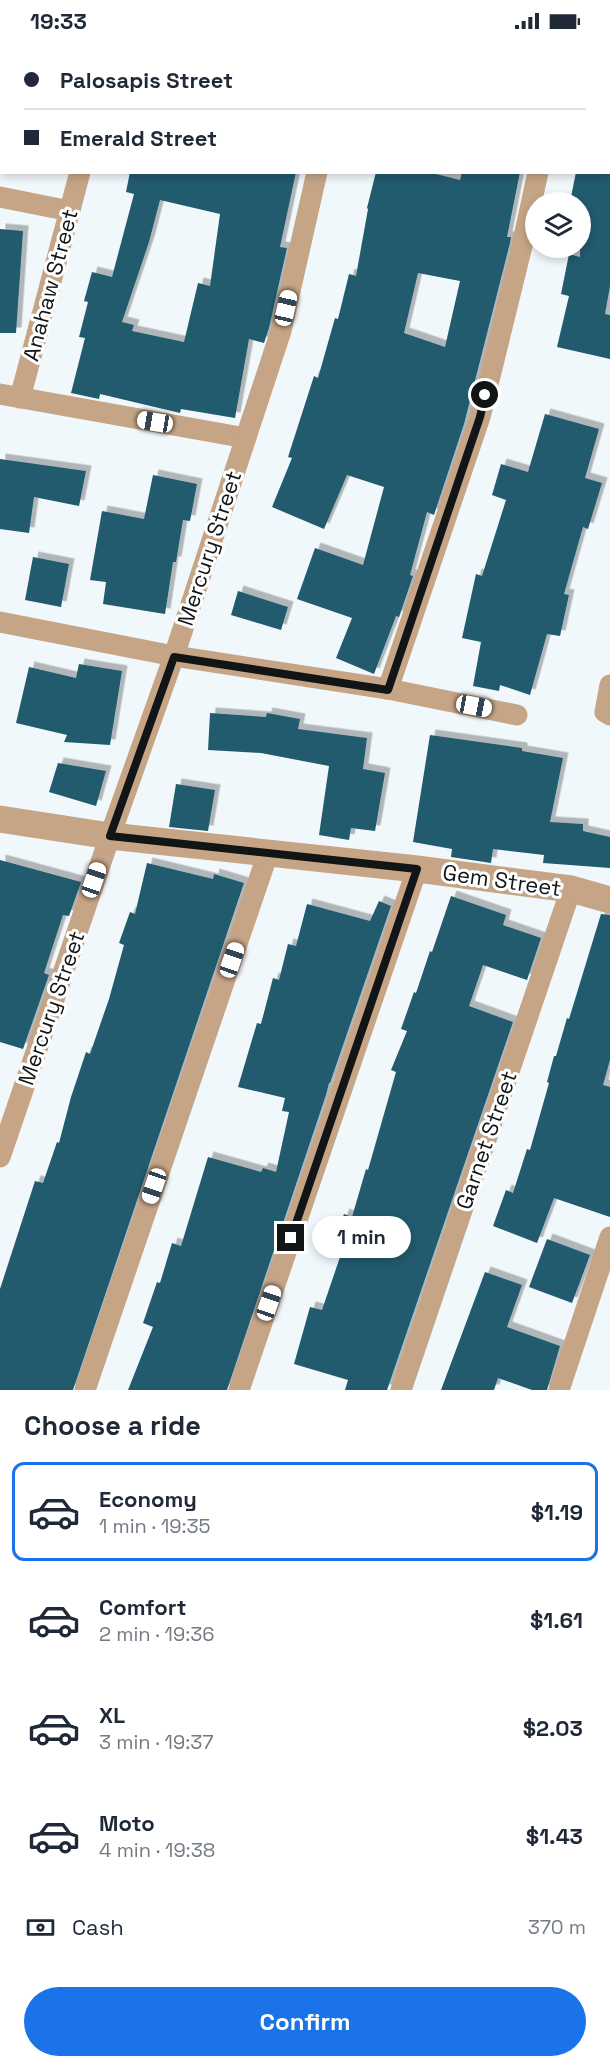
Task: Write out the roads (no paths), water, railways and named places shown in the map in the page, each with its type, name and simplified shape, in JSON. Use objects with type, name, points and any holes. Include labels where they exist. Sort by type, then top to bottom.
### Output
[{"type":"street","name":"Anahaw Street","points":[[10,396],[79,174]]},
{"type":"street","name":"Mercury Street","points":[[0,1156],[174,657],[281,331],[317,174]]},
{"type":"street","points":[[388,690],[480,417],[538,174]]},
{"type":"street","points":[[0,197],[69,211]]},
{"type":"street","points":[[10,396],[246,438]]},
{"type":"street","points":[[0,622],[174,657],[388,690],[517,715]]},
{"type":"street","points":[[607,713],[610,685]]},
{"type":"street","name":"Gem Street","points":[[0,819],[110,836],[417,869],[571,890],[610,900]]},
{"type":"street","points":[[85,1390],[268,853]]},
{"type":"street","points":[[239,1390],[417,869]]},
{"type":"street","name":"Garnet Street","points":[[401,1390],[571,890]]},
{"type":"street","points":[[559,1390],[610,1238]]}]
